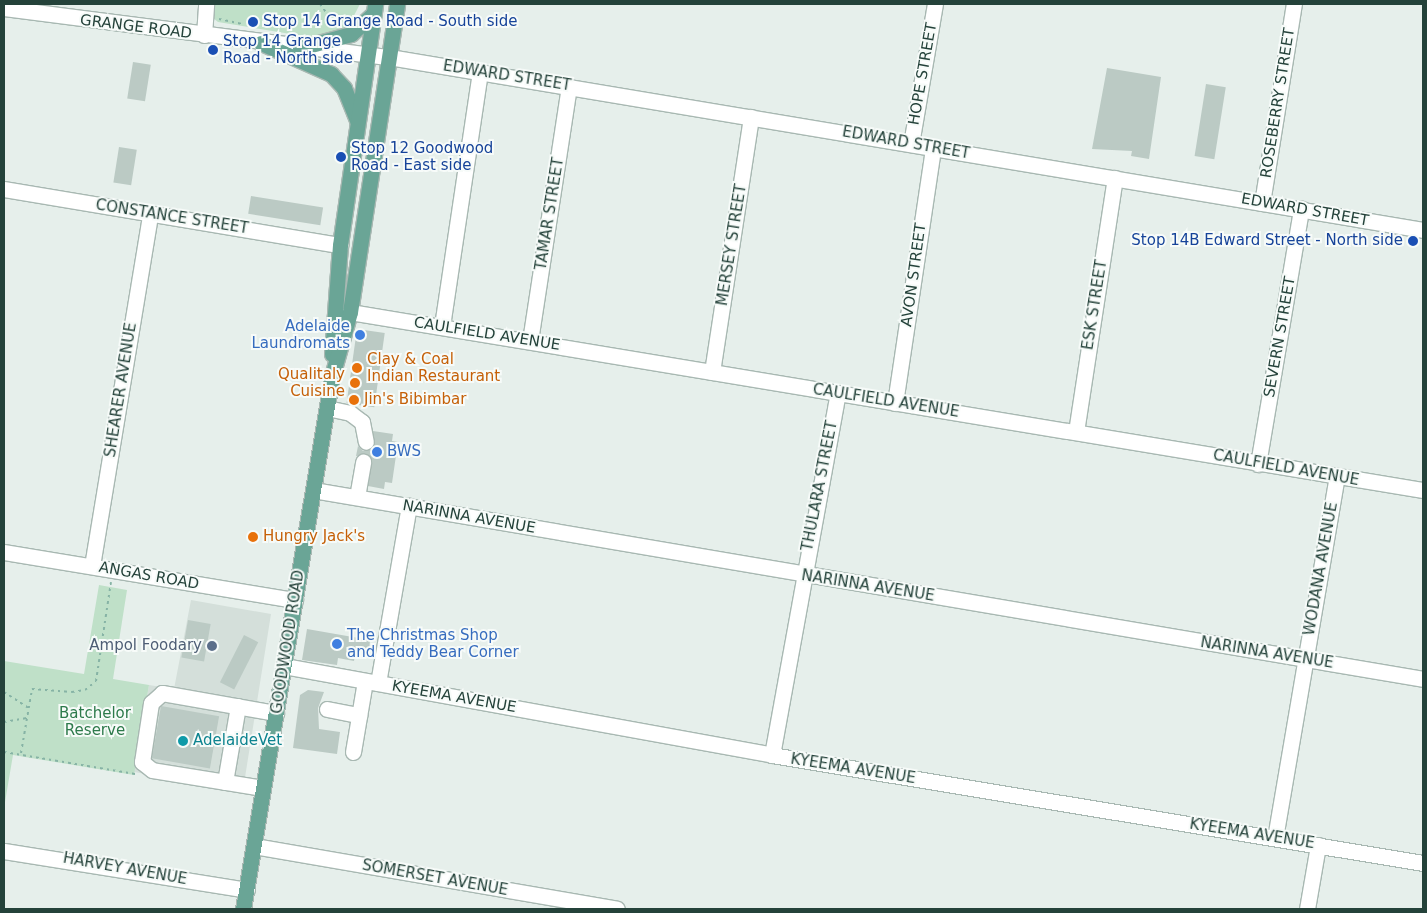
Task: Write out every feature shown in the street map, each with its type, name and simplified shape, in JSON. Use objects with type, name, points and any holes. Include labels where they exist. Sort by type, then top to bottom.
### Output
[{"type":"main road","name":"GOODWOOD ROAD","points":[[243,909],[332,376],[350,312],[397,4]]},
{"type":"main road","name":"GOODWOOD ROAD","points":[[332,376],[333,309],[340,245],[374,9]]},
{"type":"main road","points":[[300,48],[351,34],[374,9]]},
{"type":"main road","points":[[261,43],[331,74],[344,88],[358,123]]},
{"type":"street","points":[[204,28],[206,4]]},
{"type":"street","name":"HOPE STREET","points":[[911,144],[935,4]]},
{"type":"street","name":"ROSEBERRY STREET","points":[[1262,203],[1294,4]]},
{"type":"street","name":"GRANGE ROAD","points":[[4,8],[204,28],[261,43],[367,57],[389,57]]},
{"type":"street","name":"EDWARD STREET","points":[[389,57],[1423,230]]},
{"type":"street","points":[[442,326],[480,72]]},
{"type":"street","name":"TAMAR STREET","points":[[530,341],[569,87]]},
{"type":"street","name":"MERSEY STREET","points":[[712,372],[751,117]]},
{"type":"street","name":"AVON STREET","points":[[895,403],[933,148]]},
{"type":"street","name":"ESK STREET","points":[[1076,432],[1115,178]]},
{"type":"street","name":"CONSTANCE STREET","points":[[4,189],[340,245]]},
{"type":"street","name":"SEVERN STREET","points":[[1258,464],[1301,209]]},
{"type":"street","name":"SHEARER AVENUE","points":[[92,566],[150,214]]},
{"type":"street","name":"CAULFIELD AVENUE","points":[[350,312],[1423,490]]},
{"type":"street","name":"THULARA STREET","points":[[772,755],[838,393]]},
{"type":"street","points":[[327,408],[350,413],[362,422],[366,442]]},
{"type":"street","points":[[357,497],[363,462]]},
{"type":"street","name":"WODANA AVENUE","points":[[1275,838],[1336,477]]},
{"type":"street","name":"NARINNA AVENUE","points":[[313,490],[804,576],[1423,679]]},
{"type":"street","points":[[353,752],[359,715],[372,682],[409,506]]},
{"type":"street","name":"ANGAS ROAD","points":[[4,552],[295,600]]},
{"type":"street","name":"KYEEMA AVENUE","points":[[284,666],[772,755],[1423,863]]},
{"type":"street","points":[[263,788],[152,770],[142,762],[151,703],[162,693],[276,713]]},
{"type":"street","points":[[225,782],[238,706]]},
{"type":"street","points":[[327,710],[359,715]]},
{"type":"street","points":[[1307,909],[1318,845]]},
{"type":"street","name":"SOMERSET AVENUE","points":[[254,846],[617,909]]},
{"type":"street","name":"HARVEY AVENUE","points":[[4,850],[247,890]]},
{"type":"path","points":[[320,4],[336,27]]},
{"type":"path","points":[[204,28],[227,18],[250,25]]},
{"type":"path","points":[[329,29],[345,24]]},
{"type":"path","points":[[20,754],[32,689],[72,692],[85,690],[96,681],[112,570]]},
{"type":"path","points":[[4,692],[29,708]]},
{"type":"path","points":[[4,722],[27,718]]},
{"type":"shaded area","points":[[191,600],[271,614],[243,790],[134,772],[149,685],[174,689]]},
{"type":"green space","points":[[213,4],[360,4],[348,27],[315,38],[218,22],[213,18]]},
{"type":"green space","name":"Batchelor Reserve","points":[[99,585],[127,590],[113,679],[149,685],[134,775],[13,755],[4,808],[4,661],[84,674]]},
{"type":"building","points":[[133,62],[151,65],[145,101],[127,99]]},
{"type":"building","points":[[1107,68],[1161,77],[1149,159],[1131,156],[1132,151],[1092,149]]},
{"type":"building","points":[[1206,84],[1226,87],[1214,159],[1195,156]]},
{"type":"building","points":[[119,147],[137,150],[131,185],[113,183]]},
{"type":"building","points":[[251,196],[323,207],[320,225],[248,214]]},
{"type":"building","points":[[357,329],[385,333],[374,407],[347,403]]},
{"type":"building","name":"BWS","points":[[373,431],[393,434],[392,441],[398,442],[392,483],[385,482],[384,489],[368,486],[369,455],[356,456],[358,446],[363,451],[373,449]]},
{"type":"building","points":[[188,620],[211,624],[204,661],[181,657]]},
{"type":"building","name":"The Christmas Shop and Teddy Bear Corner","points":[[307,629],[370,640],[369,651],[356,649],[354,661],[338,658],[337,665],[302,660]]},
{"type":"building","points":[[244,635],[258,642],[234,689],[220,682]]},
{"type":"building","points":[[308,690],[324,692],[318,708],[319,729],[340,732],[337,754],[293,748],[300,695]]},
{"type":"building","name":"AdelaideVet","points":[[161,706],[219,716],[210,768],[152,758]]},
{"type":"place","name":"Stop 14 Grange Road - South side","points":[[253,22]]},
{"type":"place","name":"Stop 14 Grange Road - North side","points":[[213,50]]},
{"type":"place","name":"Stop 12 Goodwood Road - East side","points":[[341,157]]},
{"type":"place","name":"Stop 14B Edward Street - North side","points":[[1413,241]]},
{"type":"place","name":"Adelaide Laundromats","points":[[360,335]]},
{"type":"place","name":"Clay & Coal Indian Restaurant","points":[[357,368]]},
{"type":"place","name":"Qualitaly Cuisine","points":[[355,383]]},
{"type":"place","name":"Jin's Bibimbar","points":[[354,400]]},
{"type":"place","name":"BWS","points":[[377,452]]},
{"type":"place","name":"Hungry Jack's","points":[[253,537]]},
{"type":"place","name":"The Christmas Shop and Teddy Bear Corner","points":[[337,644]]},
{"type":"place","name":"Ampol Foodary","points":[[212,646]]},
{"type":"place","name":"AdelaideVet","points":[[183,741]]}]
